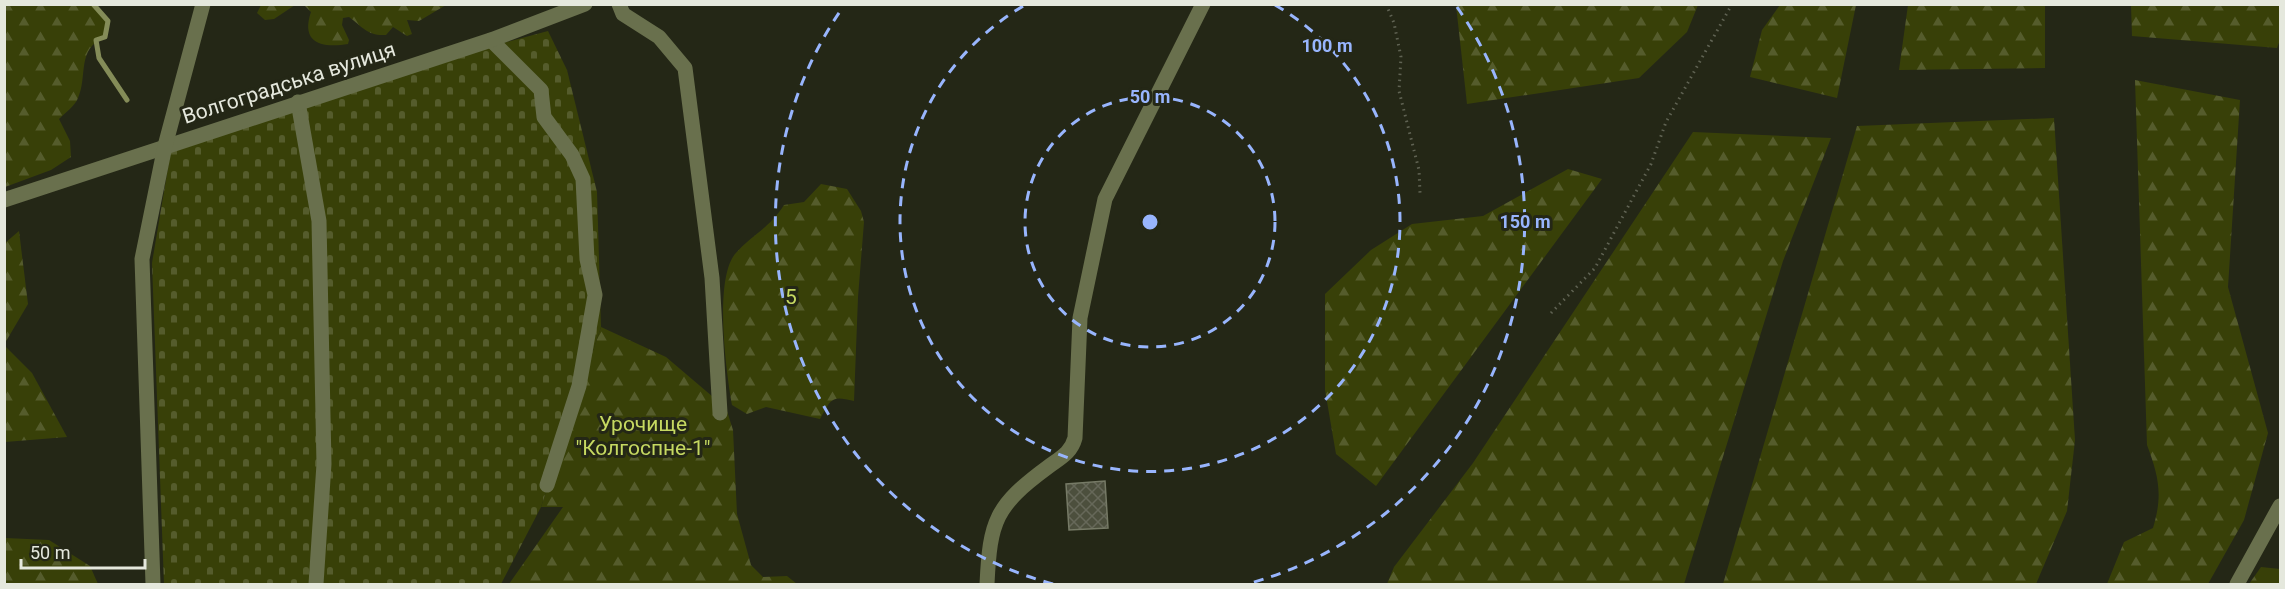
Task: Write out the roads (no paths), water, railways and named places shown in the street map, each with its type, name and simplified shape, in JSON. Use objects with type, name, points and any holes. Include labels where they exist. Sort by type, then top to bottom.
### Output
[{"type":"street","points":[[153,585],[142,259],[165,146],[203,4]]},
{"type":"street","name":"Волгоградська вулиця","points":[[4,200],[491,40],[585,4]]},
{"type":"street","points":[[619,4],[623,14],[659,37],[685,68],[712,278],[720,413]]},
{"type":"street","points":[[987,585],[989,544],[994,522],[1008,502],[1031,480],[1072,450],[1075,438],[1080,318],[1105,199],[1203,4]]},
{"type":"street","points":[[491,40],[541,90],[544,117],[572,155],[583,179],[587,259],[595,295],[579,386],[547,485]]},
{"type":"street","points":[[298,102],[319,221],[324,464],[316,585]]},
{"type":"street","points":[[2237,585],[2280,506]]},
{"type":"waterway","points":[[93,4],[108,21],[105,37],[96,40],[99,58],[127,100]]},
{"type":"park label","name":"5","points":[[791,297]]},
{"type":"park label","name":"Урочище \"Колгоспне-1\"","points":[[643,436]]}]
